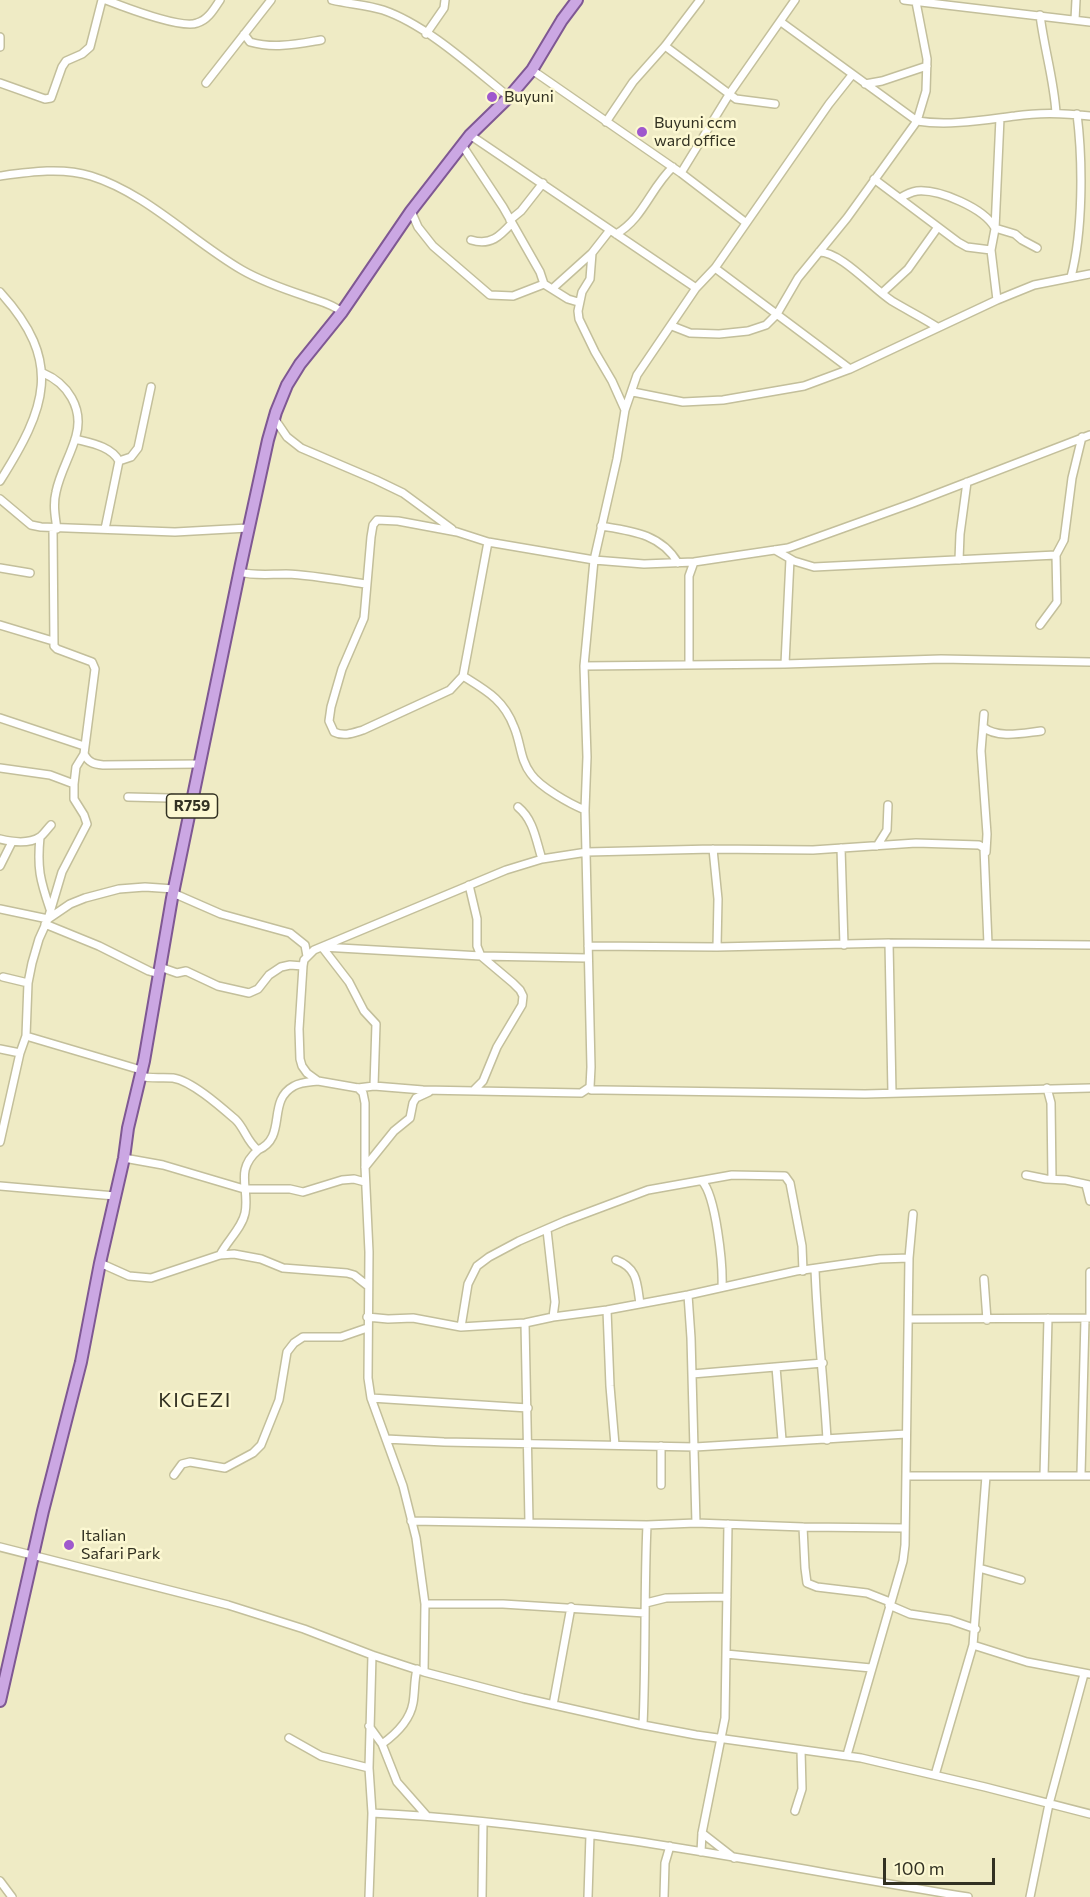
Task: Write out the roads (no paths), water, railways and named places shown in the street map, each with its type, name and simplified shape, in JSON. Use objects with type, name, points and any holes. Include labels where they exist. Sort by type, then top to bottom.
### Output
[{"type":"main road","name":"R759","points":[[0,1701],[33,1555],[81,1362],[99,1263],[144,1061],[174,891],[239,572],[274,418],[287,385],[300,364],[342,312],[411,211],[470,135],[509,98],[532,70],[562,20],[578,0]]},
{"type":"street","points":[[0,83],[45,99],[51,98],[66,61],[82,54],[90,47],[104,0],[182,24],[196,24],[206,19],[220,0]]},
{"type":"street","points":[[207,83],[271,0]]},
{"type":"street","points":[[332,0],[351,2],[407,20],[449,49],[509,98]]},
{"type":"street","points":[[426,34],[444,8],[445,0]]},
{"type":"street","points":[[606,122],[633,82],[665,46],[700,0]]},
{"type":"street","points":[[681,173],[730,93],[795,0]]},
{"type":"street","points":[[904,0],[1090,22]]},
{"type":"street","points":[[1075,20],[1076,0]]},
{"type":"street","points":[[672,326],[690,333],[719,334],[748,331],[766,325],[777,314],[798,278],[847,218],[917,121],[926,91],[927,66],[916,2]]},
{"type":"street","points":[[1040,15],[1054,87],[1056,113]]},
{"type":"street","points":[[781,22],[917,121],[933,123],[1056,113],[1090,116]]},
{"type":"street","points":[[244,34],[250,42],[268,46],[288,46],[321,40]]},
{"type":"street","points":[[0,38],[0,47]]},
{"type":"street","points":[[665,46],[736,99],[775,104]]},
{"type":"street","points":[[865,84],[882,81],[927,66]]},
{"type":"street","points":[[532,70],[673,167],[746,222]]},
{"type":"street","points":[[590,1087],[585,666],[594,560],[625,410],[637,375],[646,359],[852,75]]},
{"type":"street","points":[[1071,277],[1079,229],[1081,170],[1077,114]]},
{"type":"street","points":[[997,300],[991,250],[1000,118]]},
{"type":"street","points":[[470,135],[696,288]]},
{"type":"street","points":[[462,145],[511,222],[540,272],[544,284],[568,299],[578,302]]},
{"type":"street","points":[[552,289],[613,232],[626,227],[640,212],[662,177],[673,167]]},
{"type":"street","points":[[0,182],[0,176],[33,171],[59,171],[90,175],[122,189],[242,270],[291,291],[334,305],[342,312]]},
{"type":"street","points":[[874,179],[967,247],[991,250]]},
{"type":"street","points":[[471,240],[484,242],[498,238],[543,183]]},
{"type":"street","points":[[900,198],[919,191],[941,194],[976,209],[990,220],[994,228],[1016,234],[1037,248]]},
{"type":"street","points":[[411,211],[418,227],[433,246],[490,295],[513,296],[544,284]]},
{"type":"street","points":[[882,294],[908,269],[938,228]]},
{"type":"street","points":[[819,252],[837,257],[882,294],[937,327]]},
{"type":"street","points":[[592,253],[590,279],[578,302],[579,320],[625,410]]},
{"type":"street","points":[[714,268],[849,369]]},
{"type":"street","points":[[633,392],[683,402],[723,400],[804,386],[849,369],[937,327],[1034,285],[1090,274]]},
{"type":"street","points":[[0,292],[10,302],[34,340],[43,373],[28,434],[0,481]]},
{"type":"street","points":[[0,1142],[26,1036],[28,983],[39,939],[47,922],[62,872],[87,824],[74,799],[74,784],[76,767],[84,750],[95,669],[92,662],[87,659],[57,649],[53,641],[55,498],[61,474],[75,439],[78,421],[75,404],[60,383],[43,373]]},
{"type":"street","points":[[119,461],[130,457],[138,448],[151,387]]},
{"type":"street","points":[[274,418],[287,437],[301,448],[403,493],[457,532]]},
{"type":"street","points":[[488,542],[463,676],[450,690],[363,730],[349,735],[334,732],[329,721],[331,707],[342,669],[364,618],[365,584],[371,537],[373,525],[377,520],[398,521],[457,532],[488,542],[594,560],[644,564],[694,562],[788,548],[831,534],[1090,435]]},
{"type":"street","points":[[1040,625],[1058,602],[1056,555],[1064,540],[1072,478],[1082,437]]},
{"type":"street","points":[[75,439],[101,447],[113,453],[119,461],[105,530]]},
{"type":"street","points":[[959,560],[967,482]]},
{"type":"street","points":[[0,499],[31,525],[55,529],[175,532],[248,528]]},
{"type":"street","points":[[601,526],[648,535],[661,543],[678,563]]},
{"type":"street","points":[[775,550],[808,566],[829,567],[1056,555]]},
{"type":"street","points":[[785,664],[790,559]]},
{"type":"street","points":[[689,665],[689,576],[694,562]]},
{"type":"street","points":[[0,568],[30,573]]},
{"type":"street","points":[[239,572],[255,576],[285,574],[314,576],[365,584]]},
{"type":"street","points":[[0,625],[53,641]]},
{"type":"street","points":[[585,666],[785,664],[941,659],[1090,662]]},
{"type":"street","points":[[463,676],[494,695],[504,709],[514,727],[522,759],[532,776],[585,810]]},
{"type":"street","points":[[984,714],[981,751],[987,841],[985,897],[988,944]]},
{"type":"street","points":[[0,717],[84,750]]},
{"type":"street","points":[[983,727],[999,734],[1041,731]]},
{"type":"street","points":[[84,750],[87,760],[93,764],[200,764]]},
{"type":"street","points":[[0,768],[50,776],[74,784]]},
{"type":"street","points":[[128,797],[169,798],[193,802]]},
{"type":"street","points":[[877,846],[887,830],[888,805]]},
{"type":"street","points":[[518,807],[528,816],[542,860]]},
{"type":"street","points":[[0,839],[12,842],[40,837],[51,825]]},
{"type":"street","points":[[40,837],[39,877],[50,909]]},
{"type":"street","points":[[0,866],[12,842]]},
{"type":"street","points":[[318,1081],[307,1073],[300,1059],[299,1029],[303,966],[307,956],[317,948],[333,941],[506,870],[542,860],[587,852],[713,849],[813,850],[928,843],[979,845],[984,848],[985,855]]},
{"type":"street","points":[[841,848],[844,945]]},
{"type":"street","points":[[713,849],[718,899],[717,947]]},
{"type":"street","points":[[469,885],[477,919],[477,946],[481,956],[520,990],[523,996],[522,1005],[497,1047],[483,1081],[475,1089]]},
{"type":"street","points":[[47,922],[78,901],[119,889],[145,886],[174,891],[221,914],[290,933],[305,945],[307,956]]},
{"type":"street","points":[[0,909],[47,922],[149,971],[177,973],[186,971],[220,987],[249,993],[258,989],[269,975],[281,967],[303,966]]},
{"type":"street","points":[[588,946],[717,947],[889,943],[1090,945]]},
{"type":"street","points":[[889,943],[892,1093]]},
{"type":"street","points":[[322,947],[481,956],[587,958]]},
{"type":"street","points":[[322,947],[349,982],[364,1011],[376,1024],[374,1086]]},
{"type":"street","points":[[3,977],[28,983]]},
{"type":"street","points":[[26,1036],[140,1073],[151,1079],[172,1078],[189,1085],[238,1122],[246,1137],[258,1150]]},
{"type":"street","points":[[0,1049],[20,1053]]},
{"type":"street","points":[[220,1255],[244,1213],[247,1196],[244,1189],[245,1169],[258,1150],[270,1142],[276,1131],[276,1111],[287,1091],[294,1086],[318,1081],[358,1088],[374,1086],[434,1090],[475,1089],[581,1093],[590,1087]]},
{"type":"street","points":[[590,1087],[591,1090],[892,1093],[1090,1088]]},
{"type":"street","points":[[358,1088],[363,1093],[365,1103],[364,1167],[369,1252],[368,1378],[371,1398],[403,1486],[425,1604],[421,1670],[413,1689],[410,1714],[398,1731],[382,1744]]},
{"type":"street","points":[[1047,1088],[1051,1103],[1052,1179]]},
{"type":"street","points":[[364,1167],[394,1131],[410,1118],[416,1098],[434,1090]]},
{"type":"street","points":[[124,1158],[163,1165],[244,1189],[290,1189],[303,1192],[342,1180],[354,1179],[365,1182]]},
{"type":"street","points":[[461,1327],[468,1284],[477,1266],[489,1257],[516,1242],[565,1221],[648,1190],[732,1175],[785,1176],[790,1183],[802,1246],[803,1270]]},
{"type":"street","points":[[1026,1175],[1088,1185],[1090,1201]]},
{"type":"street","points":[[702,1181],[708,1190],[722,1258],[722,1287]]},
{"type":"street","points":[[0,1186],[115,1196]]},
{"type":"street","points":[[847,1755],[903,1561],[909,1258],[913,1214]]},
{"type":"street","points":[[547,1230],[555,1302],[553,1317]]},
{"type":"street","points":[[99,1263],[129,1276],[151,1278],[220,1255],[234,1254],[261,1259],[283,1268],[347,1273],[354,1275],[368,1286]]},
{"type":"street","points":[[367,1317],[413,1318],[461,1327],[525,1323],[688,1295],[803,1270],[880,1259],[909,1258]]},
{"type":"street","points":[[616,1260],[633,1272],[640,1304]]},
{"type":"street","points":[[815,1269],[827,1440]]},
{"type":"street","points":[[1081,1474],[1090,1272]]},
{"type":"street","points":[[984,1279],[987,1320]]},
{"type":"street","points":[[688,1295],[696,1523]]},
{"type":"street","points":[[607,1310],[615,1445]]},
{"type":"street","points":[[1044,1476],[1048,1318]]},
{"type":"street","points":[[909,1319],[1088,1318]]},
{"type":"street","points":[[525,1323],[529,1522]]},
{"type":"street","points":[[174,1475],[182,1464],[190,1462],[225,1468],[253,1453],[261,1445],[279,1400],[287,1352],[294,1343],[303,1337],[341,1337],[367,1328]]},
{"type":"street","points":[[692,1374],[823,1363]]},
{"type":"street","points":[[776,1367],[782,1440]]},
{"type":"street","points":[[371,1398],[528,1408]]},
{"type":"street","points":[[386,1439],[695,1447],[906,1434]]},
{"type":"street","points":[[661,1446],[661,1485]]},
{"type":"street","points":[[906,1476],[1081,1474],[1090,1476]]},
{"type":"street","points":[[935,1775],[976,1629],[986,1476]]},
{"type":"street","points":[[411,1521],[647,1525],[696,1523],[905,1528]]},
{"type":"street","points":[[701,1852],[702,1833],[725,1718],[728,1524]]},
{"type":"street","points":[[643,1725],[647,1525]]},
{"type":"street","points":[[803,1527],[804,1568],[807,1582],[817,1587],[867,1593],[910,1614],[950,1620],[976,1629]]},
{"type":"street","points":[[0,1547],[228,1605],[304,1629],[372,1655],[553,1705],[721,1739],[847,1755],[1090,1814]]},
{"type":"street","points":[[979,1568],[1021,1580]]},
{"type":"street","points":[[646,1603],[666,1598],[727,1597]]},
{"type":"street","points":[[425,1604],[571,1607],[645,1612]]},
{"type":"street","points":[[553,1705],[571,1607]]},
{"type":"street","points":[[973,1645],[1027,1662],[1087,1674],[1049,1804],[1030,1897]]},
{"type":"street","points":[[726,1654],[872,1668]]},
{"type":"street","points":[[369,1897],[372,1813],[369,1726],[372,1655]]},
{"type":"street","points":[[369,1726],[382,1744],[397,1782],[427,1816]]},
{"type":"street","points":[[288,1738],[321,1756],[369,1768]]},
{"type":"street","points":[[795,1811],[802,1789],[801,1750]]},
{"type":"street","points":[[372,1813],[541,1827],[670,1846],[968,1897]]},
{"type":"street","points":[[482,1897],[483,1823]]},
{"type":"street","points":[[702,1833],[734,1858]]},
{"type":"street","points":[[588,1897],[590,1835]]},
{"type":"street","points":[[664,1897],[665,1863],[670,1846]]},
{"type":"street","points":[[0,1881],[12,1897]]},
{"type":"street","points":[[914,1897],[916,1889]]},
{"type":"place","name":"Buyuni","points":[[492,97]]},
{"type":"place","name":"Buyuni ccm ward office","points":[[642,132]]},
{"type":"place","name":"Italian Safari Park","points":[[69,1545]]},
{"type":"district","name":"KIGEZI","points":[[195,1400]]}]
